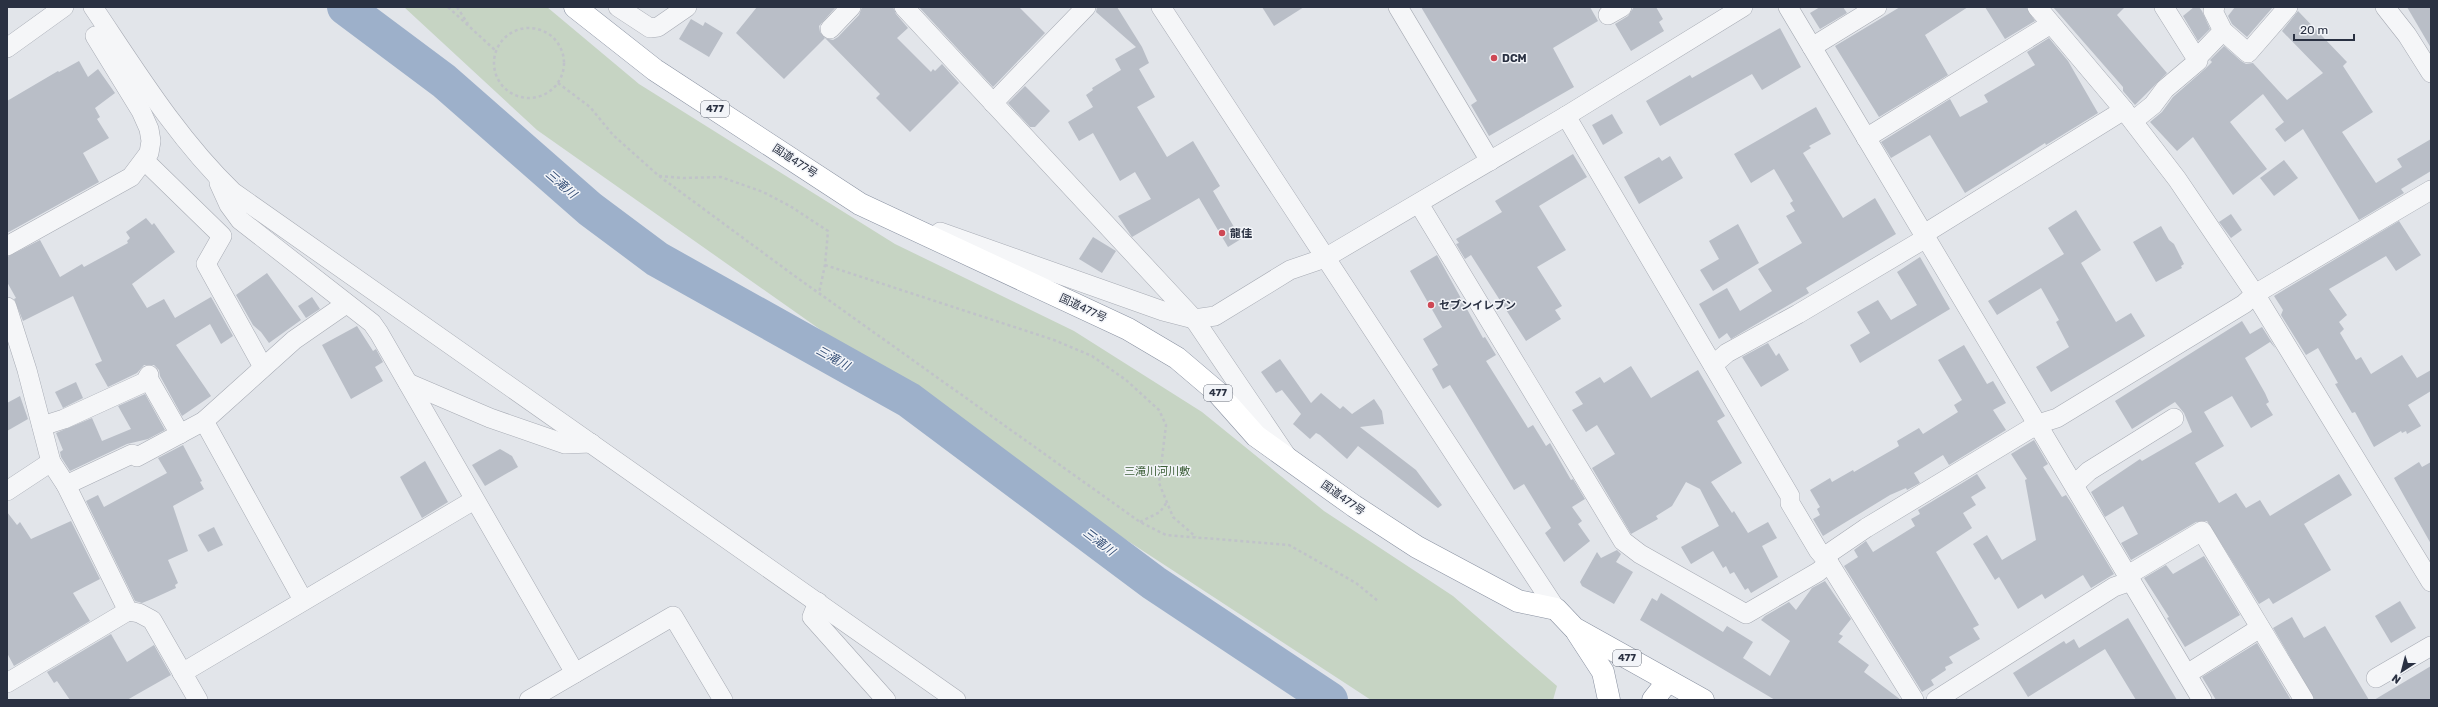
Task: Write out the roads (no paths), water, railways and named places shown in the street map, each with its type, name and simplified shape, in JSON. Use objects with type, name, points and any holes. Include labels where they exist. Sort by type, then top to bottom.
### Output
[{"type":"highway","name":"国道477号","points":[[576,7],[655,70],[860,204],[1128,329],[1177,358],[1217,392],[1256,436],[1354,506],[1417,548],[1518,601],[1556,609]]},
{"type":"highway","name":"477","points":[[1556,609],[1574,628],[1603,672],[1609,700]]},
{"type":"highway","name":"477","points":[[1574,628],[1703,700]]},
{"type":"highway","points":[[1653,700],[1668,681]]},
{"type":"street","points":[[7,48],[64,7]]},
{"type":"street","points":[[93,7],[164,111],[214,174],[243,199],[956,700]]},
{"type":"street","points":[[618,7],[650,28],[658,27],[687,7]]},
{"type":"street","points":[[830,29],[851,7]]},
{"type":"street","points":[[904,7],[1194,319],[1288,458]]},
{"type":"street","points":[[993,103],[1086,7]]},
{"type":"street","points":[[1160,7],[1556,609]]},
{"type":"street","points":[[1398,7],[1490,161]]},
{"type":"street","points":[[860,204],[1162,312],[1194,319],[1215,316],[1290,270],[1325,258],[1419,204],[1743,7]]},
{"type":"street","points":[[1788,7],[2202,700]]},
{"type":"street","points":[[1812,47],[1877,7]]},
{"type":"street","points":[[1712,365],[1727,353],[1798,314],[1925,236],[2128,116],[2153,105],[2165,89],[2198,61],[2164,7]]},
{"type":"street","points":[[2215,7],[2213,11],[2223,31],[2248,53],[2288,7]]},
{"type":"street","points":[[2385,7],[2407,36],[2431,73]]},
{"type":"street","points":[[1866,138],[2044,13],[2177,178],[2255,294],[2431,582]]},
{"type":"street","points":[[2196,59],[2223,31]]},
{"type":"street","points":[[7,246],[131,177],[145,161],[151,141],[149,129],[141,111],[95,36]]},
{"type":"street","points":[[1566,116],[1790,496],[1790,503],[1818,550],[1827,559],[1914,700]]},
{"type":"street","points":[[145,161],[222,236],[206,264],[263,367]]},
{"type":"street","points":[[214,174],[229,205],[240,220],[372,323],[575,673]]},
{"type":"street","points":[[1419,204],[1622,541],[1640,554],[1746,614],[1818,572],[1827,559],[1866,528],[2038,424],[2058,418],[2244,304],[2255,294],[2431,190]]},
{"type":"street","points":[[66,485],[132,454],[137,457],[204,421],[294,340],[346,304]]},
{"type":"street","points":[[7,306],[28,370],[51,462],[66,485],[128,611]]},
{"type":"street","points":[[42,426],[86,410],[145,382],[148,376],[180,434]]},
{"type":"street","points":[[408,383],[490,418],[565,444],[591,443]]},
{"type":"street","points":[[2074,485],[2090,471],[2174,418]]},
{"type":"street","points":[[204,421],[303,600]]},
{"type":"street","points":[[7,491],[51,462]]},
{"type":"street","points":[[182,674],[303,600],[474,500]]},
{"type":"street","points":[[1936,700],[2202,531],[2304,700]]},
{"type":"street","points":[[818,602],[812,617],[886,700]]},
{"type":"street","points":[[7,683],[128,611],[139,613],[152,620],[198,700]]},
{"type":"street","points":[[529,700],[673,616],[723,700]]},
{"type":"street","points":[[2187,674],[2260,628]]},
{"type":"street","points":[[2376,678],[2431,646]]},
{"type":"waterway","name":"三滝川","points":[[345,7],[444,81],[590,209],[657,259],[909,400],[1154,583],[1330,700]]},
{"type":"place","name":"DCM","points":[[1494,58]]},
{"type":"place","name":"龍佳","points":[[1222,233]]},
{"type":"place","name":"セブンイレブン","points":[[1431,305]]},
{"type":"park label","name":"三滝川河川敷","points":[[1157,471]]}]
